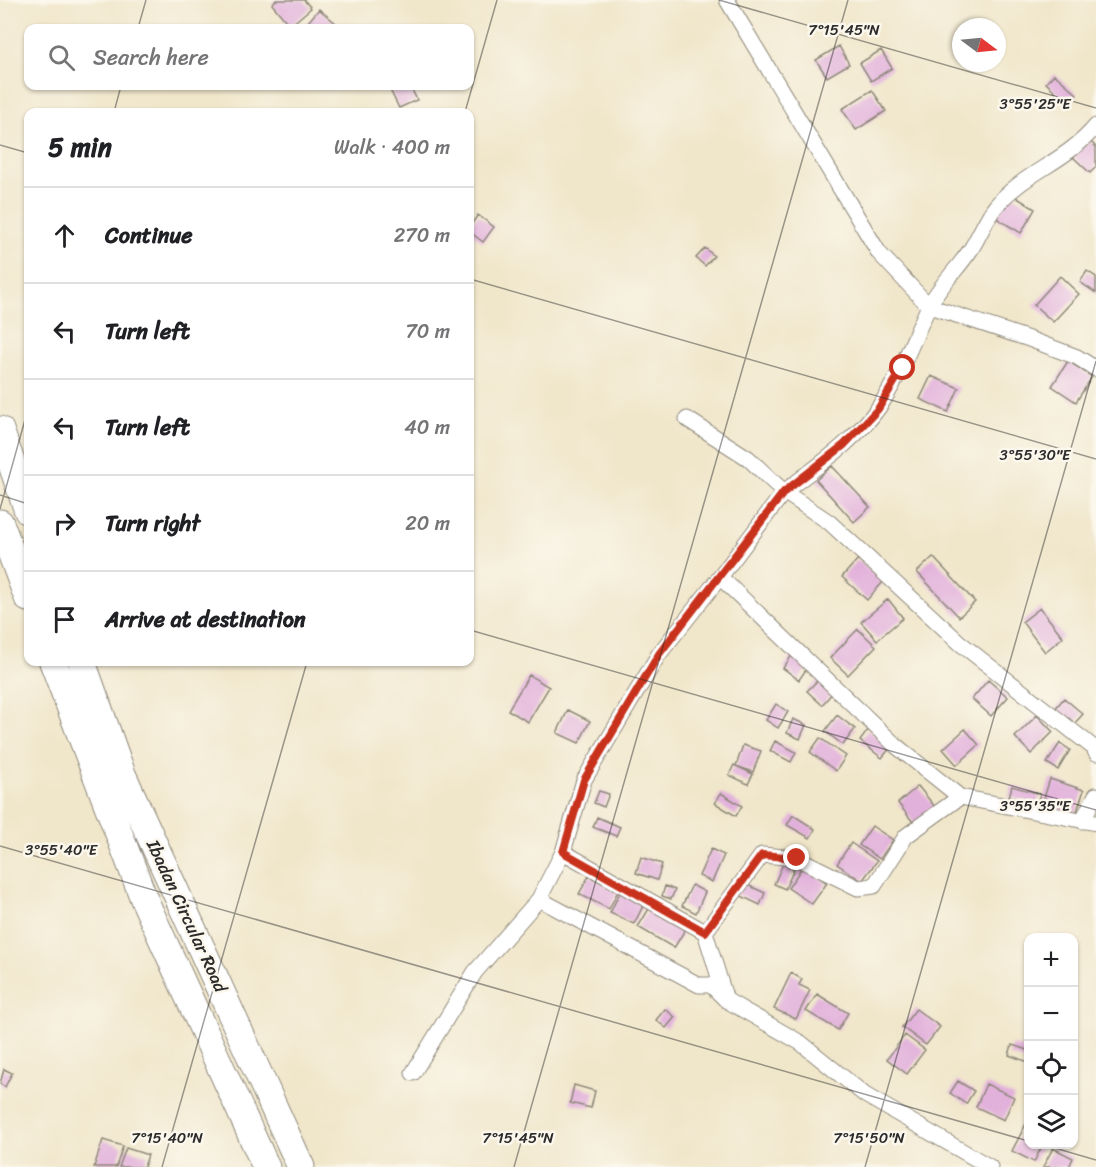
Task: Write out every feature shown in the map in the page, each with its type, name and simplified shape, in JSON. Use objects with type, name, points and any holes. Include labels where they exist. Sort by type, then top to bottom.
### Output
[{"type":"highway","points":[[0,430],[24,499]]},
{"type":"highway","points":[[0,523],[24,587]]},
{"type":"highway","name":"Ibadan Circular Road","points":[[55,666],[144,899],[266,1167]]},
{"type":"highway","name":"Ibadan Circular Road","points":[[83,666],[122,774],[301,1167]]},
{"type":"street","points":[[728,0],[879,253],[929,306],[1077,357],[1096,369]]},
{"type":"street","points":[[413,1073],[475,972],[539,899],[563,852],[584,780],[659,654],[784,492],[844,445],[878,409],[903,368],[929,306],[970,250],[996,206],[1017,185],[1059,161],[1085,140],[1096,126]]},
{"type":"street","points":[[687,419],[748,458],[784,492],[830,522],[960,643],[1095,749]]},
{"type":"street","points":[[720,577],[895,745],[960,797],[1089,822],[1096,795]]},
{"type":"street","points":[[705,932],[762,855],[797,858],[858,888],[874,886],[906,836],[960,797]]},
{"type":"street","points":[[563,852],[705,932],[726,1000]]},
{"type":"street","points":[[539,899],[699,985],[711,985],[726,1000],[801,1043],[866,1095],[990,1167]]},
{"type":"building","points":[[276,0],[304,0],[311,8],[292,24],[288,24],[272,4]]},
{"type":"building","points":[[319,9],[337,24],[306,24]]},
{"type":"building","points":[[839,46],[849,64],[827,77],[816,60]]},
{"type":"building","points":[[881,50],[892,68],[871,81],[860,63]]},
{"type":"building","points":[[1054,74],[1077,94],[1068,103],[1046,83]]},
{"type":"building","points":[[390,90],[412,90],[417,100],[399,108]]},
{"type":"building","points":[[872,90],[886,111],[856,130],[842,109]]},
{"type":"building","points":[[1089,140],[1096,147],[1096,167],[1090,173],[1073,157]]},
{"type":"building","points":[[1011,194],[1035,209],[1021,233],[996,218]]},
{"type":"building","points":[[478,215],[494,227],[483,242],[474,235],[474,220]]},
{"type":"building","points":[[705,248],[714,256],[705,266],[696,258]]},
{"type":"building","points":[[1087,271],[1096,277],[1096,293],[1080,282]]},
{"type":"building","points":[[1060,276],[1079,294],[1053,322],[1034,305]]},
{"type":"building","points":[[1068,361],[1092,377],[1076,402],[1052,386]]},
{"type":"building","points":[[931,376],[959,388],[948,412],[920,399]]},
{"type":"building","points":[[832,466],[870,507],[854,522],[816,480]]},
{"type":"building","points":[[933,557],[975,602],[959,617],[917,572]]},
{"type":"building","points":[[858,559],[883,582],[867,600],[842,577]]},
{"type":"building","points":[[888,599],[903,618],[877,640],[861,622]]},
{"type":"building","points":[[1040,608],[1063,637],[1045,652],[1022,622]]},
{"type":"building","points":[[858,629],[876,646],[848,675],[830,658]]},
{"type":"building","points":[[793,654],[809,665],[799,680],[783,668]]},
{"type":"building","points":[[529,675],[549,687],[528,722],[508,710]]},
{"type":"building","points":[[819,679],[833,692],[822,705],[807,691]]},
{"type":"building","points":[[988,680],[1008,697],[991,716],[972,699]]},
{"type":"building","points":[[1064,698],[1083,714],[1074,724],[1055,709]]},
{"type":"building","points":[[776,704],[788,712],[778,728],[766,720]]},
{"type":"building","points":[[568,710],[590,721],[579,743],[557,733]]},
{"type":"building","points":[[837,715],[855,729],[843,745],[825,731]]},
{"type":"building","points":[[1037,715],[1053,732],[1031,754],[1015,737]]},
{"type":"building","points":[[793,719],[806,725],[800,739],[787,733]]},
{"type":"building","points":[[965,729],[979,745],[957,765],[943,749]]},
{"type":"building","points":[[868,730],[890,748],[882,758],[860,741]]},
{"type":"building","points":[[820,738],[846,756],[836,771],[810,752]]},
{"type":"building","points":[[775,741],[796,752],[791,762],[770,751]]},
{"type":"building","points":[[1060,743],[1070,750],[1058,770],[1047,763]]},
{"type":"building","points":[[743,745],[761,751],[753,772],[736,766]]},
{"type":"building","points":[[734,765],[753,774],[748,784],[729,775]]},
{"type":"building","points":[[1050,779],[1084,790],[1076,814],[1042,804]]},
{"type":"building","points":[[918,786],[936,808],[916,826],[898,803]]},
{"type":"building","points":[[1012,786],[1040,794],[1037,804],[1009,797]]},
{"type":"building","points":[[599,791],[609,794],[604,807],[594,803]]},
{"type":"building","points":[[721,793],[742,806],[736,816],[715,803]]},
{"type":"building","points":[[793,815],[815,829],[810,838],[787,825]]},
{"type":"building","points":[[597,817],[620,827],[616,836],[593,827]]},
{"type":"building","points":[[872,826],[893,840],[880,859],[859,845]]},
{"type":"building","points":[[851,843],[877,861],[862,881],[837,864]]},
{"type":"building","points":[[711,849],[724,855],[712,882],[699,876]]},
{"type":"building","points":[[641,857],[662,864],[657,880],[636,873]]},
{"type":"building","points":[[783,864],[794,869],[785,889],[774,884]]},
{"type":"building","points":[[803,866],[827,883],[812,904],[788,888]]},
{"type":"building","points":[[589,876],[618,891],[609,909],[579,894]]},
{"type":"building","points":[[743,883],[765,893],[760,905],[737,894]]},
{"type":"building","points":[[692,885],[705,892],[696,913],[682,906]]},
{"type":"building","points":[[665,886],[675,890],[671,899],[662,896]]},
{"type":"building","points":[[620,892],[644,904],[634,924],[610,913]]},
{"type":"building","points":[[650,907],[686,928],[674,948],[638,927]]},
{"type":"building","points":[[791,973],[802,979],[799,985],[810,990],[796,1019],[774,1009]]},
{"type":"building","points":[[817,994],[848,1013],[838,1030],[806,1011]]},
{"type":"building","points":[[665,1009],[675,1017],[666,1028],[656,1020]]},
{"type":"building","points":[[916,1009],[940,1027],[926,1045],[902,1027]]},
{"type":"building","points":[[905,1035],[925,1050],[907,1074],[887,1059]]},
{"type":"building","points":[[1012,1045],[1024,1049],[1024,1061],[1009,1055]]},
{"type":"building","points":[[4,1069],[12,1073],[5,1087],[0,1084]]},
{"type":"building","points":[[958,1081],[974,1091],[966,1104],[950,1093]]},
{"type":"building","points":[[986,1084],[1014,1097],[1004,1120],[976,1107]]},
{"type":"building","points":[[574,1085],[595,1091],[591,1108],[570,1103]]},
{"type":"building","points":[[1024,1128],[1024,1149],[1040,1149],[1034,1162],[1012,1151]]},
{"type":"building","points":[[103,1140],[123,1146],[116,1167],[94,1167]]},
{"type":"building","points":[[126,1148],[148,1155],[144,1167],[119,1167]]},
{"type":"building","points":[[1052,1149],[1073,1158],[1069,1167],[1043,1167]]},
{"type":"route","points":[[797,858],[762,855],[705,932],[563,852],[584,780],[659,654],[784,492],[844,445],[878,409],[903,368]]}]
